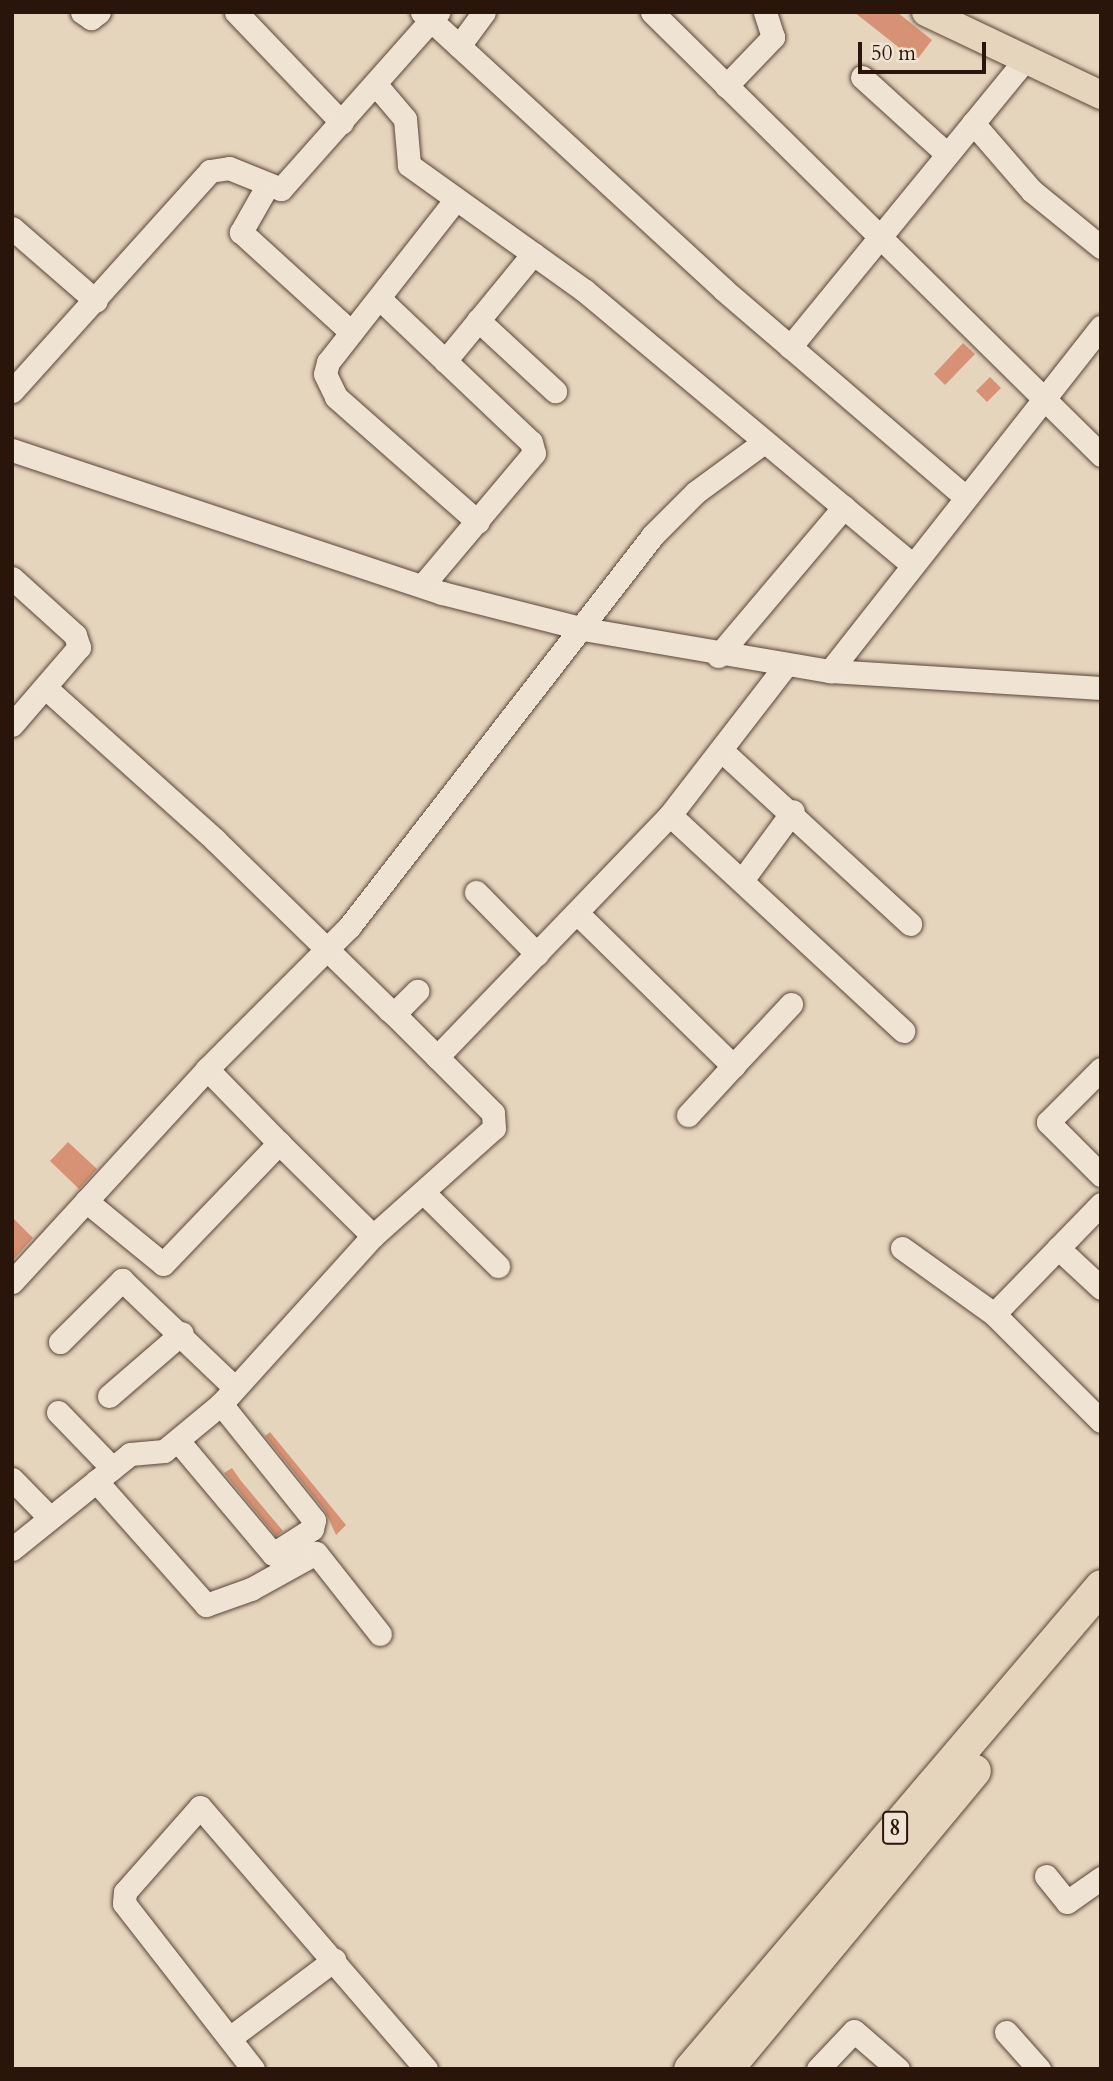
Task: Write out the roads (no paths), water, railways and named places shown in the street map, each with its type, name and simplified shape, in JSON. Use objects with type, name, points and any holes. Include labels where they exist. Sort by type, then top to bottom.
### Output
[{"type":"highway","name":"8","points":[[690,2069],[1101,1586]]},
{"type":"highway","name":"8","points":[[726,2069],[1101,1617]]},
{"type":"main road","points":[[926,12],[1023,62],[1101,94]]},
{"type":"street","points":[[82,12],[91,18],[99,12]]},
{"type":"street","points":[[236,12],[342,123]]},
{"type":"street","points":[[459,46],[484,12]]},
{"type":"street","points":[[652,12],[1041,400],[1101,455]]},
{"type":"street","points":[[726,86],[773,37],[765,12]]},
{"type":"street","points":[[12,391],[96,301],[140,243],[209,171],[229,168],[266,188],[281,189],[376,86],[430,15],[459,46],[790,347],[964,496]]},
{"type":"street","points":[[790,347],[1023,62]]},
{"type":"street","points":[[862,77],[947,154]]},
{"type":"street","points":[[376,86],[405,119],[409,165],[533,254],[912,564]]},
{"type":"street","points":[[973,123],[1032,191],[1101,247]]},
{"type":"street","points":[[266,188],[241,233],[351,332]]},
{"type":"street","points":[[456,199],[328,362],[328,384],[478,522]]},
{"type":"street","points":[[12,228],[96,301]]},
{"type":"street","points":[[445,361],[533,254]]},
{"type":"street","points":[[379,298],[531,442],[534,453],[423,584]]},
{"type":"street","points":[[478,320],[555,391]]},
{"type":"street","points":[[830,671],[964,496],[1101,327]]},
{"type":"street","points":[[12,1282],[207,1069],[324,950],[584,629],[652,536],[696,492],[764,443]]},
{"type":"street","points":[[12,450],[423,584],[584,629],[718,656],[830,671],[1101,688]]},
{"type":"street","points":[[718,656],[844,507]]},
{"type":"street","points":[[12,578],[75,635],[79,646],[47,689],[12,725]]},
{"type":"street","points":[[437,1057],[670,815],[786,665]]},
{"type":"street","points":[[12,1549],[130,1454],[164,1451],[179,1442],[228,1396],[373,1236],[424,1193],[496,1122],[437,1057],[324,950],[215,840],[47,689]]},
{"type":"street","points":[[721,750],[793,811],[910,924]]},
{"type":"street","points":[[743,879],[793,811]]},
{"type":"street","points":[[670,815],[743,879],[903,1031]]},
{"type":"street","points":[[477,892],[537,954]]},
{"type":"street","points":[[577,913],[733,1066]]},
{"type":"street","points":[[394,1014],[417,991]]},
{"type":"street","points":[[688,1115],[791,1004]]},
{"type":"street","points":[[207,1069],[373,1236]]},
{"type":"street","points":[[1101,1069],[1048,1122],[1101,1175]]},
{"type":"street","points":[[86,1202],[163,1264],[279,1143]]},
{"type":"street","points":[[424,1193],[498,1266]]},
{"type":"street","points":[[994,1314],[1101,1204]]},
{"type":"street","points":[[902,1248],[994,1314],[1101,1421]]},
{"type":"street","points":[[1058,1248],[1101,1288]]},
{"type":"street","points":[[60,1342],[122,1280],[182,1333],[314,1520],[312,1529],[273,1554],[179,1442]]},
{"type":"street","points":[[109,1396],[182,1333]]},
{"type":"street","points":[[58,1412],[206,1605],[251,1589],[316,1553],[380,1634]]},
{"type":"street","points":[[12,1479],[50,1518]]},
{"type":"street","points":[[253,2069],[123,1897],[196,1809],[205,1808],[426,2069]]},
{"type":"street","points":[[1045,1876],[1067,1902],[1101,1878]]},
{"type":"street","points":[[231,2037],[334,1960]]},
{"type":"street","points":[[818,2069],[854,2031],[898,2069]]},
{"type":"street","points":[[1006,2032],[1039,2069]]}]
